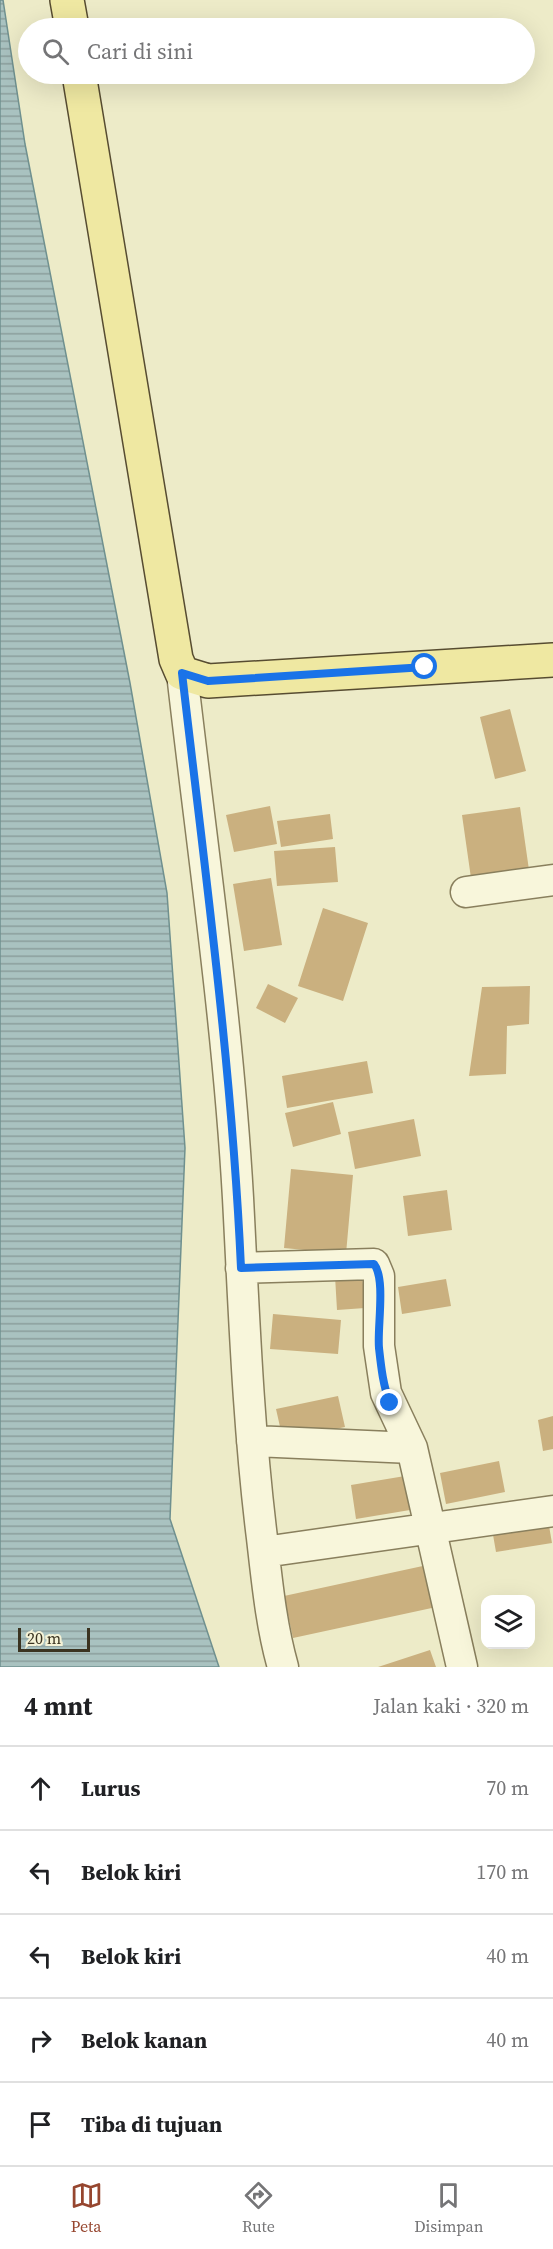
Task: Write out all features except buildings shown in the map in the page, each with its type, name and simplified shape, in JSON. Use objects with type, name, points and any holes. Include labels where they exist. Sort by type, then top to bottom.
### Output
[{"type":"main road","points":[[67,0],[70,18]]},
{"type":"main road","points":[[81,84],[146,491],[176,659],[182,673],[208,681],[553,660]]},
{"type":"street","points":[[182,673],[221,1012],[238,1195],[252,1441],[271,1613],[283,1667]]},
{"type":"street","points":[[466,892],[553,880]]},
{"type":"street","points":[[241,1268],[374,1264],[377,1267],[380,1276],[379,1346],[386,1393],[412,1448],[462,1667]]},
{"type":"street","points":[[252,1441],[412,1448]]},
{"type":"street","points":[[264,1552],[553,1511]]},
{"type":"water","points":[[0,0],[3,0],[25,144],[130,683],[167,893],[185,1148],[170,1519],[219,1667],[0,1667]]},
{"type":"route","points":[[390,1403],[386,1393],[379,1346],[380,1276],[374,1264],[241,1268],[238,1195],[221,1012],[182,673],[208,681],[425,667]]}]
